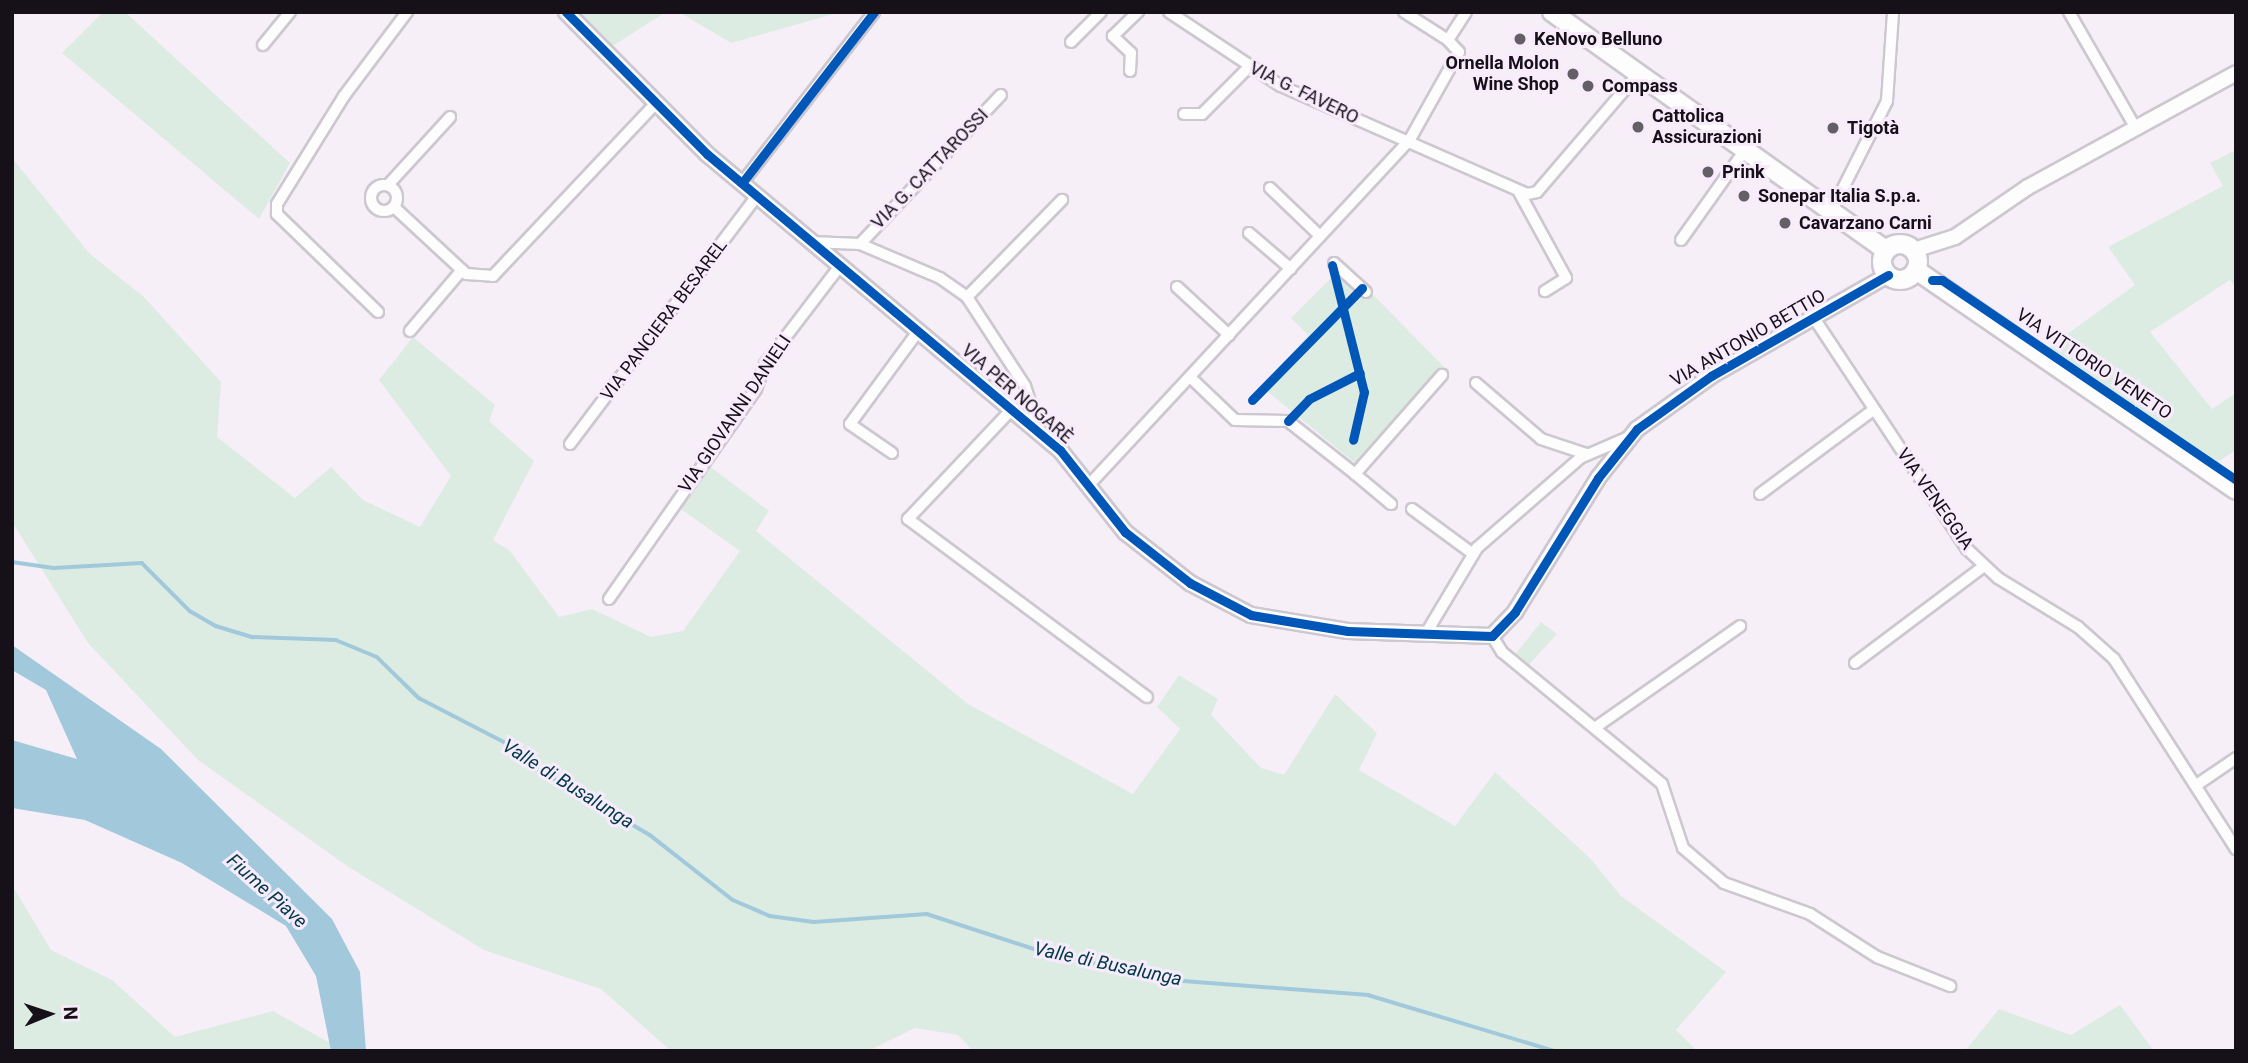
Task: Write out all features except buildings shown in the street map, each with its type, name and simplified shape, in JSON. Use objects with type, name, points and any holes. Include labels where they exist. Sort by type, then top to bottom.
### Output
[{"type":"main road","points":[[1552,12],[1886,250]]},
{"type":"main road","points":[[1900,243],[1914,250],[1916,270],[1903,279],[1888,275],[1882,263],[1886,250],[1900,243]]},
{"type":"main road","name":"VIA VITTORIO VENETO","points":[[1916,270],[2236,490]]},
{"type":"street","points":[[263,45],[290,12]]},
{"type":"street","points":[[378,312],[277,214],[276,204],[344,96],[407,12]]},
{"type":"street","name":"VIA PER NOGARÈ","points":[[566,12],[654,105],[707,154],[1040,432],[1125,532],[1190,583],[1246,614],[1348,631],[1428,630],[1488,637]]},
{"type":"street","points":[[742,183],[874,12]]},
{"type":"street","points":[[1072,42],[1101,12]]},
{"type":"street","points":[[1130,71],[1131,53],[1113,36],[1138,12]]},
{"type":"street","name":"VIA G. FAVERO","points":[[1169,12],[1249,67],[1519,192]]},
{"type":"street","points":[[1088,486],[1409,141],[1459,52],[1448,40],[1404,12]]},
{"type":"street","points":[[1448,40],[1466,12]]},
{"type":"street","points":[[1831,212],[1887,101],[1893,12]]},
{"type":"street","points":[[2068,12],[2135,127]]},
{"type":"street","points":[[1184,114],[1202,114],[1249,67]]},
{"type":"street","points":[[1914,250],[1962,233],[2135,127],[2236,73]]},
{"type":"street","points":[[1545,291],[1566,278],[1519,192],[1537,192],[1638,74]]},
{"type":"street","name":"VIA G. CATTAROSSI","points":[[860,244],[1001,95]]},
{"type":"street","points":[[394,207],[462,270],[493,276],[654,105]]},
{"type":"street","points":[[394,207],[382,211],[372,201],[375,189],[388,185],[450,117]]},
{"type":"street","points":[[1681,240],[1745,150]]},
{"type":"street","points":[[388,185],[397,194],[394,207]]},
{"type":"street","points":[[1270,188],[1320,236]]},
{"type":"street","name":"VIA PANCIERA BESAREL","points":[[570,444],[757,196]]},
{"type":"street","points":[[967,297],[1062,200]]},
{"type":"street","points":[[1249,233],[1291,269]]},
{"type":"street","name":"VIA PER NOGARÈ","points":[[811,242],[860,244],[940,278],[967,297],[1025,386],[1040,432]]},
{"type":"street","points":[[1334,263],[1366,292]]},
{"type":"street","name":"VIA GIOVANNI DANIELI","points":[[609,599],[756,389],[765,364],[840,266]]},
{"type":"street","points":[[411,331],[462,270]]},
{"type":"street","name":"VIA ANTONIO BETTIO","points":[[1488,637],[1515,612],[1631,436],[1663,406],[1888,275]]},
{"type":"street","points":[[1177,287],[1229,335]]},
{"type":"street","name":"VIA VENEGGIA","points":[[1814,318],[1873,410],[1984,566],[2095,639],[2198,785],[2236,849]]},
{"type":"street","points":[[892,453],[850,424],[919,330]]},
{"type":"street","points":[[1355,474],[1442,375]]},
{"type":"street","points":[[1190,377],[1235,420],[1288,421],[1391,504]]},
{"type":"street","points":[[1476,383],[1541,439],[1586,454]]},
{"type":"street","name":"VIA PER NOGARÈ","points":[[1013,408],[908,519],[1147,697]]},
{"type":"street","points":[[1759,494],[1873,410]]},
{"type":"street","points":[[1428,630],[1474,554],[1586,454],[1631,436]]},
{"type":"street","points":[[1412,509],[1474,554]]},
{"type":"street","points":[[1855,663],[1984,566]]},
{"type":"street","points":[[1596,727],[1740,626]]},
{"type":"street","points":[[1488,637],[1502,652],[1596,727],[1669,796],[1683,848],[1724,883],[1810,914],[1877,957],[1950,986]]},
{"type":"street","points":[[2198,785],[2236,758]]},
{"type":"shaded area","points":[[103,12],[125,12],[290,163],[259,219],[62,53]]},
{"type":"shaded area","points":[[569,12],[666,12],[600,54]]},
{"type":"shaded area","points":[[679,12],[841,12],[731,43]]},
{"type":"shaded area","points":[[2236,150],[2236,289],[2230,280],[2150,332],[2212,409],[2236,393],[2236,450],[2201,473],[2034,358],[2135,285],[2108,247],[2223,186],[2210,163]]},
{"type":"shaded area","points":[[12,158],[90,254],[144,297],[221,382],[217,437],[295,498],[331,467],[363,500],[420,527],[451,476],[379,380],[413,337],[495,405],[489,421],[534,461],[493,540],[510,551],[559,617],[592,609],[651,637],[683,631],[740,551],[678,507],[708,465],[769,511],[756,531],[968,704],[1133,794],[1180,729],[1157,707],[1179,675],[1218,699],[1211,715],[1261,768],[1284,775],[1335,694],[1377,733],[1359,770],[1455,826],[1495,772],[1589,857],[1621,896],[1726,972],[1676,1030],[1697,1051],[973,1051],[958,1035],[915,1028],[868,1051],[671,1051],[601,989],[484,950],[347,866],[198,760],[88,643],[12,522]]},
{"type":"shaded area","points":[[1344,265],[1446,369],[1361,468],[1262,387],[1308,335],[1291,318]]},
{"type":"shaded area","points":[[1541,622],[1557,634],[1523,671],[1509,662]]},
{"type":"shaded area","points":[[12,885],[51,950],[112,980],[175,1037],[273,1011],[330,1043],[331,1051],[12,1051]]},
{"type":"shaded area","points":[[2120,1005],[2154,1051],[1965,1051],[1999,1009],[2071,1035]]},
{"type":"water","name":"Fiume Piave","points":[[12,645],[161,749],[332,919],[360,972],[366,1051],[331,1051],[316,976],[286,926],[182,863],[85,820],[12,808],[12,740],[77,759],[46,690],[12,670]]},
{"type":"waterway","name":"Valle di Busalunga","points":[[12,562],[54,568],[142,563],[190,611],[216,626],[252,637],[336,640],[377,657],[419,698],[516,748],[541,771],[650,835],[733,900],[770,916],[814,922],[927,914],[1040,951],[1170,980],[1368,995],[1555,1051]]},
{"type":"cycle path","points":[[566,12],[707,154],[1060,450],[1125,532],[1190,583],[1251,615],[1348,631],[1492,636],[1515,612],[1598,478],[1637,429],[1711,376],[1888,275]]},
{"type":"cycle path","points":[[742,183],[874,12]]},
{"type":"cycle path","points":[[1332,265],[1364,392],[1353,440]]},
{"type":"cycle path","points":[[1932,280],[1942,280],[2236,480]]},
{"type":"cycle path","points":[[1252,400],[1362,288]]},
{"type":"cycle path","points":[[1288,421],[1309,399],[1360,373]]},
{"type":"place","name":"KeNovo Belluno","points":[[1520,39]]},
{"type":"place","name":"Ornella Molon Wine Shop","points":[[1573,74]]},
{"type":"place","name":"Compass","points":[[1588,86]]},
{"type":"place","name":"Cattolica Assicurazioni","points":[[1638,127]]},
{"type":"place","name":"Tigotà","points":[[1833,128]]},
{"type":"place","name":"Prink","points":[[1708,172]]},
{"type":"place","name":"Sonepar Italia S.p.a.","points":[[1744,196]]},
{"type":"place","name":"Cavarzano Carni","points":[[1785,223]]}]
